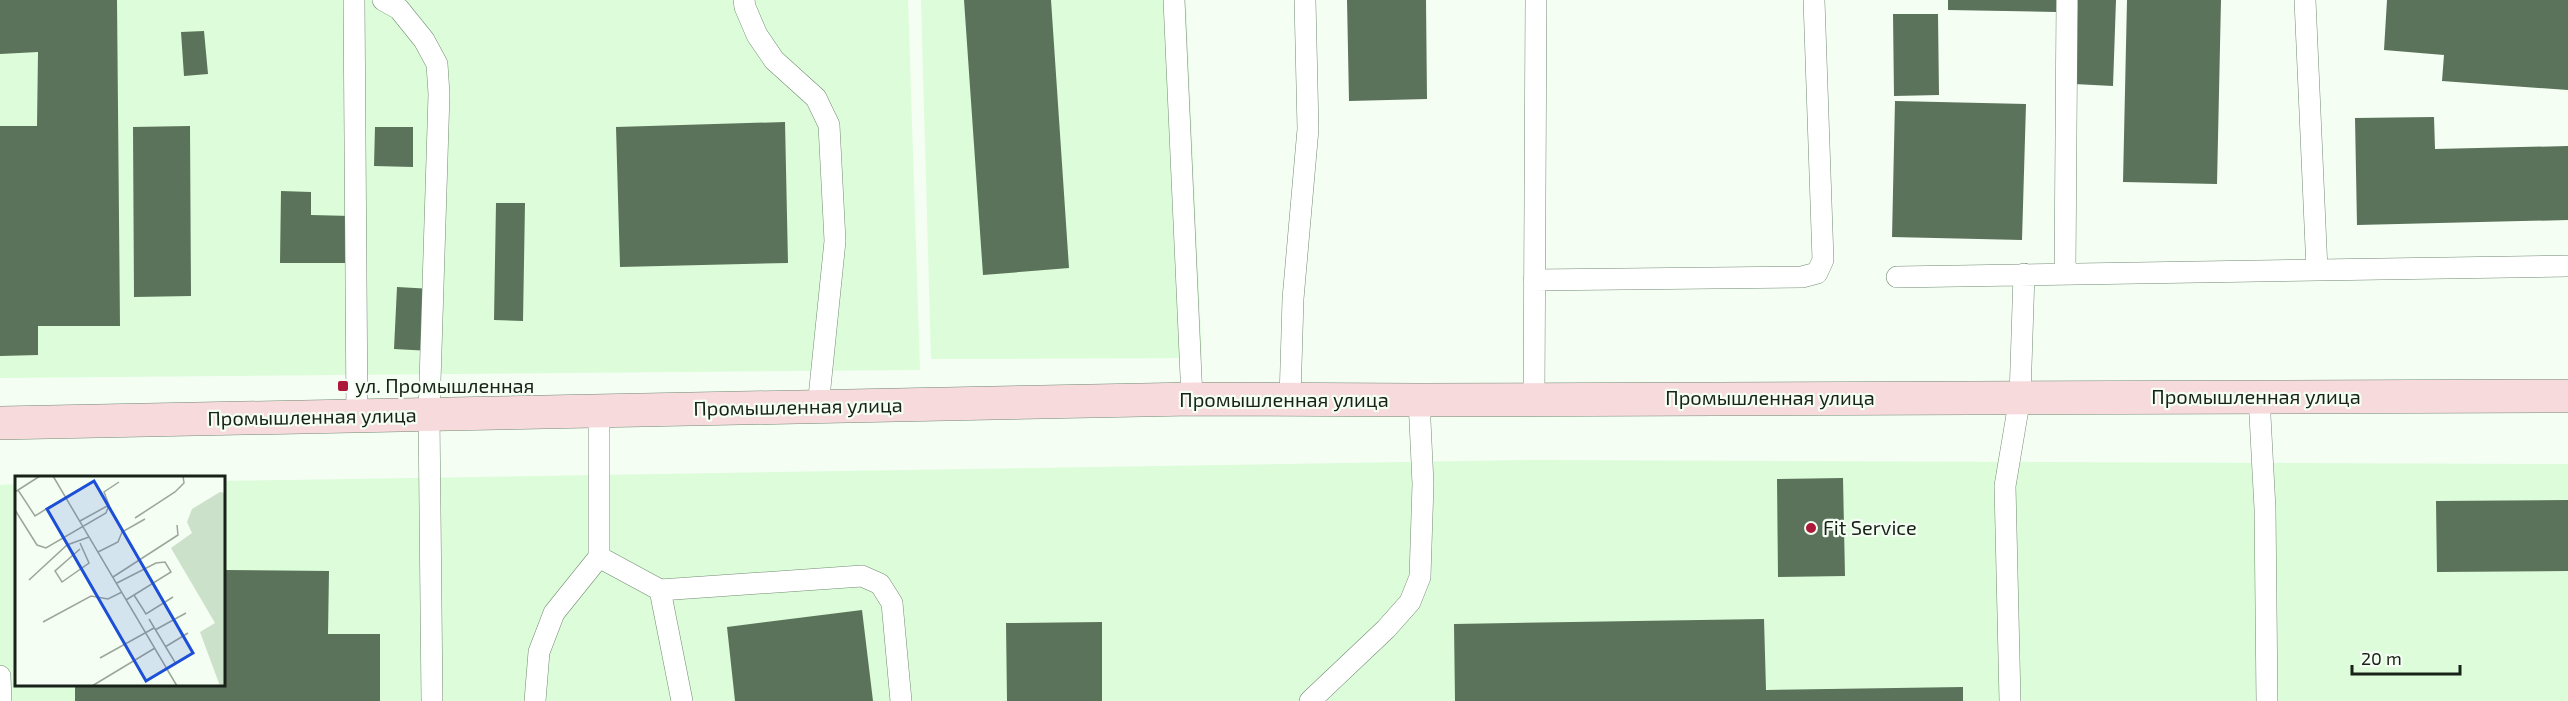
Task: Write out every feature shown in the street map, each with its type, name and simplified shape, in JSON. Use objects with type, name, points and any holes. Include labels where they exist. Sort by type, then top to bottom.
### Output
[{"type":"street","name":"Промышленная улица","points":[[0,423],[1192,399],[2568,396]]},
{"type":"lane","points":[[354,0],[357,417]]},
{"type":"lane","points":[[383,0],[399,9],[424,40],[437,64],[439,94],[429,414],[432,701]]},
{"type":"lane","points":[[744,0],[757,35],[774,60],[816,98],[829,125],[835,241],[831,303],[818,406]]},
{"type":"lane","points":[[1174,0],[1192,399]]},
{"type":"lane","points":[[1290,399],[1293,299],[1308,129],[1305,0]]},
{"type":"lane","points":[[1534,398],[1536,0]]},
{"type":"lane","points":[[1534,280],[1802,277],[1817,273],[1823,260],[1814,0]]},
{"type":"lane","points":[[2065,273],[2067,0]]},
{"type":"lane","points":[[2305,0],[2317,270]]},
{"type":"lane","points":[[1897,277],[2568,266]]},
{"type":"lane","points":[[2010,701],[2005,486],[2020,397],[2024,274]]},
{"type":"lane","points":[[2259,397],[2265,509],[2267,701]]},
{"type":"lane","points":[[1310,701],[1386,629],[1410,602],[1420,577],[1423,484],[1419,400]]},
{"type":"lane","points":[[535,701],[539,652],[554,613],[599,557],[599,411]]},
{"type":"lane","points":[[599,557],[660,590],[862,576],[880,584],[892,603],[901,701]]},
{"type":"lane","points":[[660,590],[682,701]]},
{"type":"lane","points":[[0,676],[1,701]]},
{"type":"shaded area","points":[[0,0],[908,0],[920,370],[0,378]]},
{"type":"shaded area","points":[[921,0],[1186,0],[1202,358],[931,359]]},
{"type":"shaded area","points":[[1532,460],[2568,464],[2568,701],[0,701],[0,485],[15,484],[15,686],[225,686],[225,481]]},
{"type":"building","points":[[0,0],[117,0],[120,326],[38,326],[38,355],[0,356],[0,126],[37,126],[38,52],[0,54]]},
{"type":"building","points":[[964,0],[1051,0],[1069,268],[983,275]]},
{"type":"building","points":[[1347,0],[1426,0],[1427,99],[1349,101]]},
{"type":"building","points":[[1948,0],[2056,0],[2056,12],[1948,10]]},
{"type":"building","points":[[2078,0],[2116,0],[2113,86],[2074,84]]},
{"type":"building","points":[[2127,0],[2221,0],[2217,184],[2123,182]]},
{"type":"building","points":[[2387,0],[2568,0],[2568,90],[2442,81],[2444,55],[2384,50]]},
{"type":"building","points":[[1893,14],[1938,14],[1939,95],[1894,96]]},
{"type":"building","points":[[204,31],[208,74],[184,76],[181,32]]},
{"type":"building","points":[[1895,101],[2026,104],[2022,240],[1892,237]]},
{"type":"building","points":[[2434,117],[2435,149],[2568,146],[2568,220],[2357,225],[2355,118]]},
{"type":"building","points":[[785,122],[788,263],[620,267],[616,127]]},
{"type":"building","points":[[190,126],[191,296],[134,297],[133,127]]},
{"type":"building","points":[[375,127],[413,127],[413,167],[374,166]]},
{"type":"building","points":[[281,191],[311,192],[311,215],[351,216],[350,263],[280,263]]},
{"type":"building","points":[[496,203],[525,203],[523,321],[494,320]]},
{"type":"building","points":[[397,287],[433,289],[431,351],[394,349]]},
{"type":"building","name":"Fit Service","points":[[1843,478],[1845,576],[1778,577],[1777,479]]},
{"type":"building","points":[[2568,500],[2568,571],[2437,572],[2436,501]]},
{"type":"building","points":[[225,570],[329,571],[328,634],[380,634],[380,701],[75,701],[75,686],[225,686]]},
{"type":"building","points":[[862,610],[873,701],[735,701],[727,627]]},
{"type":"building","points":[[1764,619],[1766,690],[1963,687],[1963,701],[1455,701],[1454,624]]},
{"type":"building","points":[[1102,622],[1102,701],[1007,701],[1006,623]]},
{"type":"place","name":"ул. Промышленная","points":[[343,386]]},
{"type":"place","name":"Fit Service","points":[[1811,528]]}]
